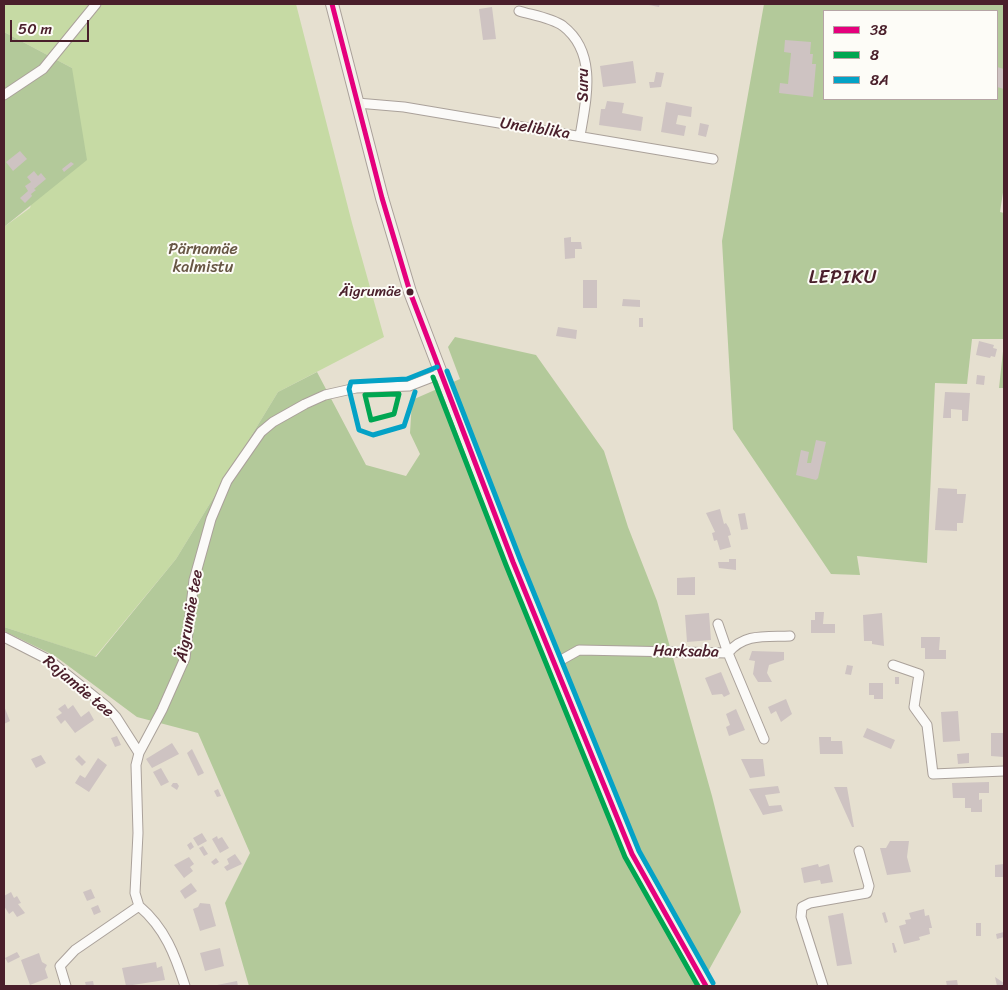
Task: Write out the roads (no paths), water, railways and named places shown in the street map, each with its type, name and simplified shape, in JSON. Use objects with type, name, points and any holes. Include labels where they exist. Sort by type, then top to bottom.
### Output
[{"type":"main road","points":[[332,4],[394,243],[440,374],[554,664],[632,854],[649,889],[706,986]]},
{"type":"street","points":[[4,95],[43,69],[96,4]]},
{"type":"street","name":"Suru","points":[[519,11],[562,26],[576,39],[583,54],[588,73],[580,136]]},
{"type":"street","name":"Uneliblika","points":[[357,103],[404,107],[713,159]]},
{"type":"street","name":"Äigrumäe tee","points":[[138,906],[134,894],[137,842],[136,765],[139,753],[162,710],[185,658],[194,580],[211,519],[227,481],[250,446],[274,422],[325,395],[356,388],[409,386],[440,374]]},
{"type":"street","points":[[718,624],[728,653]]},
{"type":"street","points":[[728,653],[736,643],[751,637],[790,636]]},
{"type":"street","name":"Rajamäe tee","points":[[4,637],[49,660],[106,706],[116,717],[139,753]]},
{"type":"street","name":"Harksaba","points":[[554,664],[578,650],[728,653],[764,739]]},
{"type":"street","points":[[893,665],[919,674],[914,707],[927,725],[933,774],[1004,771]]},
{"type":"street","points":[[823,986],[801,917],[802,907],[810,903],[867,893],[869,886],[859,852]]},
{"type":"street","points":[[66,986],[60,966],[75,950],[138,906],[150,916],[162,932],[173,951],[185,986]]},
{"type":"place","name":"Äigrumäe","points":[[410,292]]},
{"type":"district","name":"LEPIKU","points":[[843,278]]},
{"type":"park label","name":"Pärnamäe kalmistu","points":[[203,259]]}]
